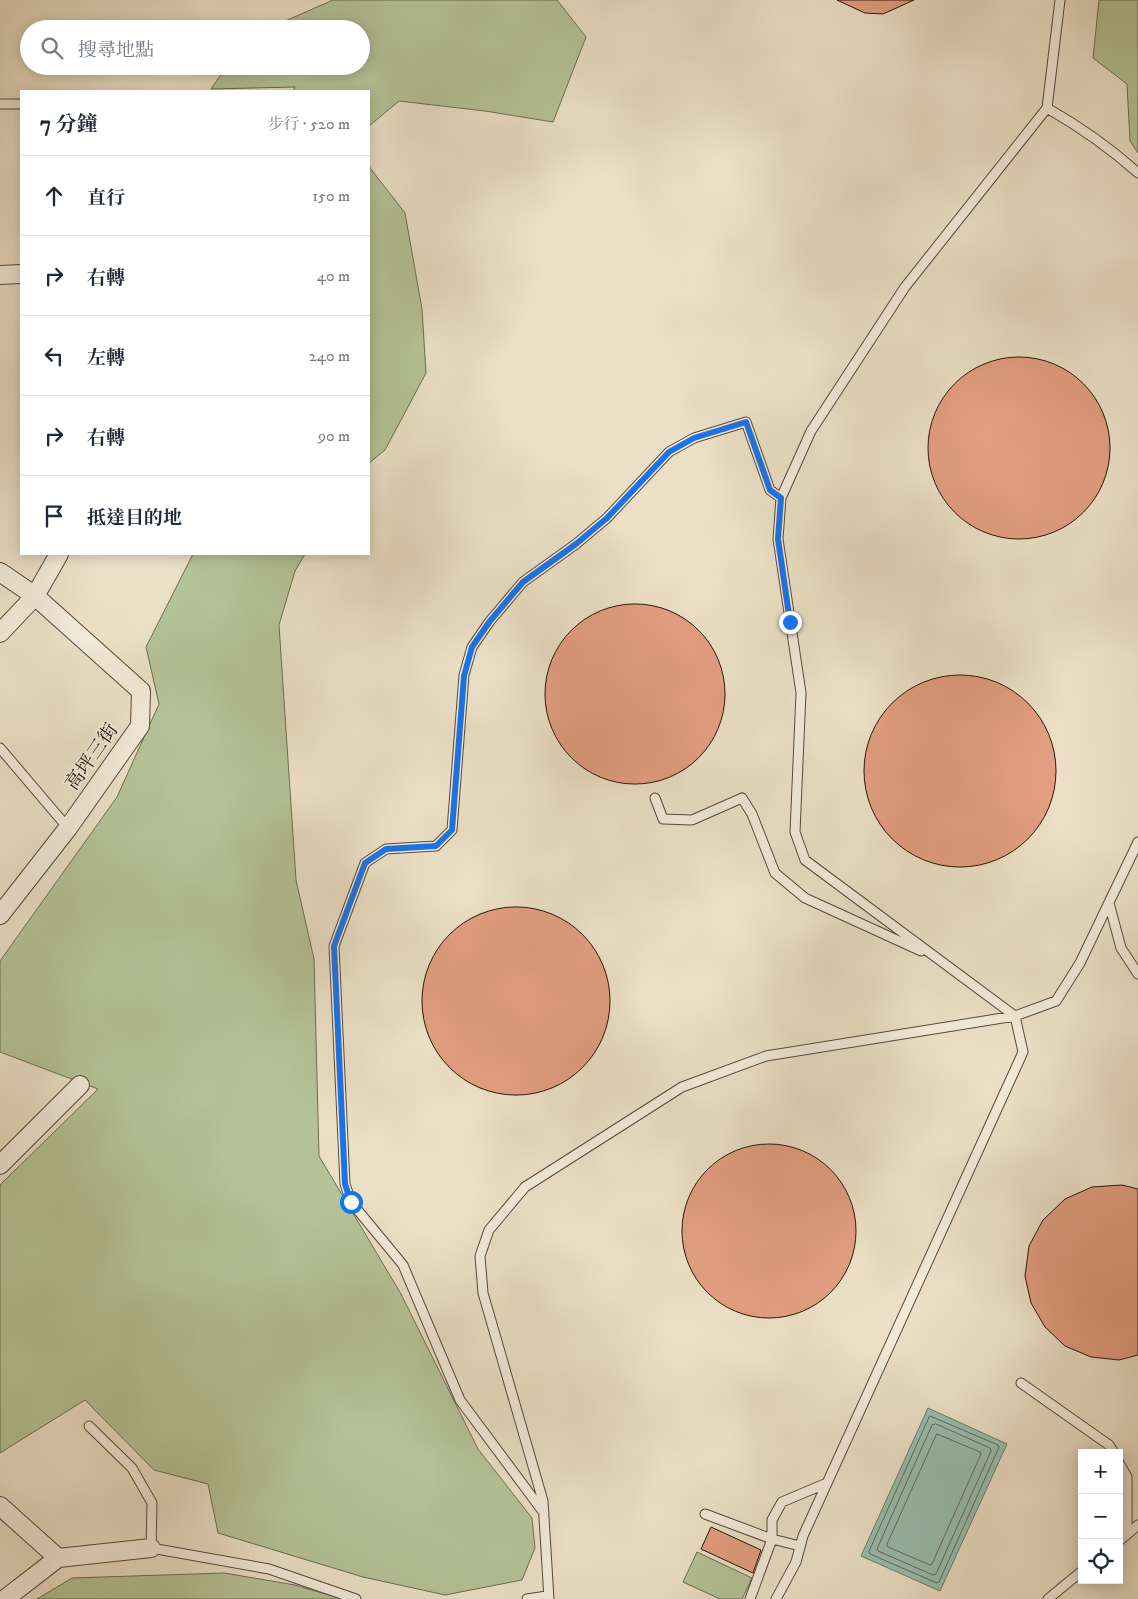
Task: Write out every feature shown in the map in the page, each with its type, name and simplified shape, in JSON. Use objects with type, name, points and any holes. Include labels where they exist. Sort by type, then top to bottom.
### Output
[{"type":"street","points":[[0,274],[20,274]]},
{"type":"street","points":[[0,633],[35,596],[58,555]]},
{"type":"street","name":"高坪三街","points":[[0,572],[35,596],[141,691],[140,726],[68,828],[0,915]]},
{"type":"street","points":[[2,1158],[80,1085]]},
{"type":"street","points":[[0,1506],[58,1558]]},
{"type":"street","points":[[5,1599],[58,1558],[151,1548]]},
{"type":"lane","points":[[776,1599],[796,1562],[803,1536],[1023,1052],[1015,1016],[805,860],[795,832],[801,693],[778,539],[781,498],[811,431],[905,287],[1047,108],[1060,0]]},
{"type":"lane","points":[[0,104],[20,104]]},
{"type":"lane","points":[[1047,108],[1081,127],[1116,153],[1138,173]]},
{"type":"lane","points":[[544,1513],[460,1400],[402,1265],[351,1202],[345,1184],[334,946],[365,863],[386,849],[436,846],[452,830],[464,676],[472,647],[490,621],[523,582],[576,544],[607,518],[669,452],[694,438],[746,422],[770,490],[781,498]]},
{"type":"lane","points":[[0,748],[68,828]]},
{"type":"lane","points":[[654,798],[664,819],[692,820],[742,798],[752,814],[775,873],[805,898],[937,958]]},
{"type":"lane","points":[[527,1599],[548,1597],[544,1501],[483,1293],[480,1256],[489,1230],[525,1187],[682,1087],[766,1056],[1015,1016],[1056,1001],[1080,963],[1138,842]]},
{"type":"lane","points":[[1108,903],[1120,948],[1138,974]]},
{"type":"lane","points":[[1021,1383],[1109,1445],[1112,1449]]},
{"type":"lane","points":[[89,1426],[132,1468],[152,1503],[151,1548],[269,1569],[356,1599]]},
{"type":"lane","points":[[1123,1470],[1127,1477],[1127,1534]]},
{"type":"lane","points":[[750,1599],[772,1539],[772,1520],[782,1502],[827,1483]]},
{"type":"lane","points":[[705,1514],[772,1539],[800,1546]]},
{"type":"lane","points":[[1121,1539],[1138,1526]]},
{"type":"lane","points":[[1048,1599],[1078,1574]]},
{"type":"shaded area","points":[[333,0],[557,0],[586,37],[553,122],[485,111],[399,101],[370,125],[370,90],[294,90],[295,87],[211,89],[221,75],[370,75],[370,20],[287,20]]},
{"type":"shaded area","points":[[1099,0],[1138,0],[1138,153],[1130,141],[1127,84],[1093,58]]},
{"type":"shaded area","points":[[370,168],[405,213],[422,309],[426,373],[385,450],[370,462]]},
{"type":"shaded area","points":[[192,555],[304,555],[295,571],[279,625],[296,880],[314,959],[319,1156],[401,1294],[478,1449],[532,1518],[535,1548],[522,1580],[445,1595],[363,1577],[218,1533],[208,1484],[154,1470],[85,1400],[0,1453],[0,1185],[98,1089],[0,1052],[0,961],[117,797],[159,704],[146,647]]},
{"type":"shaded area","points":[[697,1552],[752,1578],[742,1599],[720,1599],[683,1582]]},
{"type":"shaded area","points":[[224,1573],[295,1585],[342,1599],[37,1599],[72,1578]]},
{"type":"water","points":[[928,1408],[1007,1444],[940,1591],[861,1556]]},
{"type":"building","points":[[837,0],[914,0],[883,14],[865,13]]},
{"type":"building","points":[[1028,357],[1054,363],[1084,383],[1104,413],[1109,430],[1109,466],[1104,483],[1084,513],[1062,529],[1046,536],[1010,539],[992,536],[976,529],[961,519],[948,506],[938,491],[931,475],[928,439],[931,421],[938,405],[948,390],[961,377],[976,367],[992,360]]},
{"type":"building","points":[[626,604],[644,604],[670,610],[699,630],[719,659],[724,676],[724,712],[719,729],[699,758],[670,778],[653,783],[626,784],[609,781],[592,774],[565,751],[555,737],[548,720],[545,703],[545,685],[548,668],[555,651],[578,624],[592,614],[609,607]]},
{"type":"building","points":[[969,675],[979,676],[1005,686],[1021,696],[1035,710],[1049,734],[1055,752],[1055,790],[1049,808],[1035,832],[1021,846],[997,860],[979,866],[951,867],[941,866],[915,856],[899,846],[885,832],[871,808],[865,790],[864,762],[865,752],[875,726],[885,710],[899,696],[923,682],[941,676]]},
{"type":"building","points":[[516,907],[552,914],[568,923],[582,935],[594,949],[603,965],[610,1001],[603,1037],[594,1053],[582,1067],[568,1079],[552,1088],[516,1095],[480,1088],[464,1079],[450,1067],[438,1053],[429,1037],[422,1001],[429,965],[438,949],[450,935],[464,923],[480,914]]},
{"type":"building","points":[[769,1144],[786,1146],[802,1151],[824,1164],[836,1176],[852,1206],[856,1231],[854,1248],[849,1264],[836,1286],[824,1298],[794,1314],[769,1318],[752,1316],[736,1311],[714,1298],[702,1286],[686,1256],[682,1231],[684,1214],[689,1198],[702,1176],[714,1164],[744,1148]]},
{"type":"building","points":[[1122,1185],[1138,1189],[1138,1355],[1119,1360],[1091,1357],[1065,1346],[1045,1327],[1031,1303],[1025,1276],[1029,1246],[1043,1220],[1065,1199],[1092,1187]]},
{"type":"building","points":[[711,1527],[761,1550],[753,1573],[701,1549]]},
{"type":"route","points":[[351,1202],[345,1184],[334,946],[365,863],[386,849],[436,846],[452,830],[464,676],[472,647],[490,621],[523,582],[576,544],[607,518],[669,452],[694,438],[746,422],[770,490],[781,498],[778,539],[790,622]]}]
